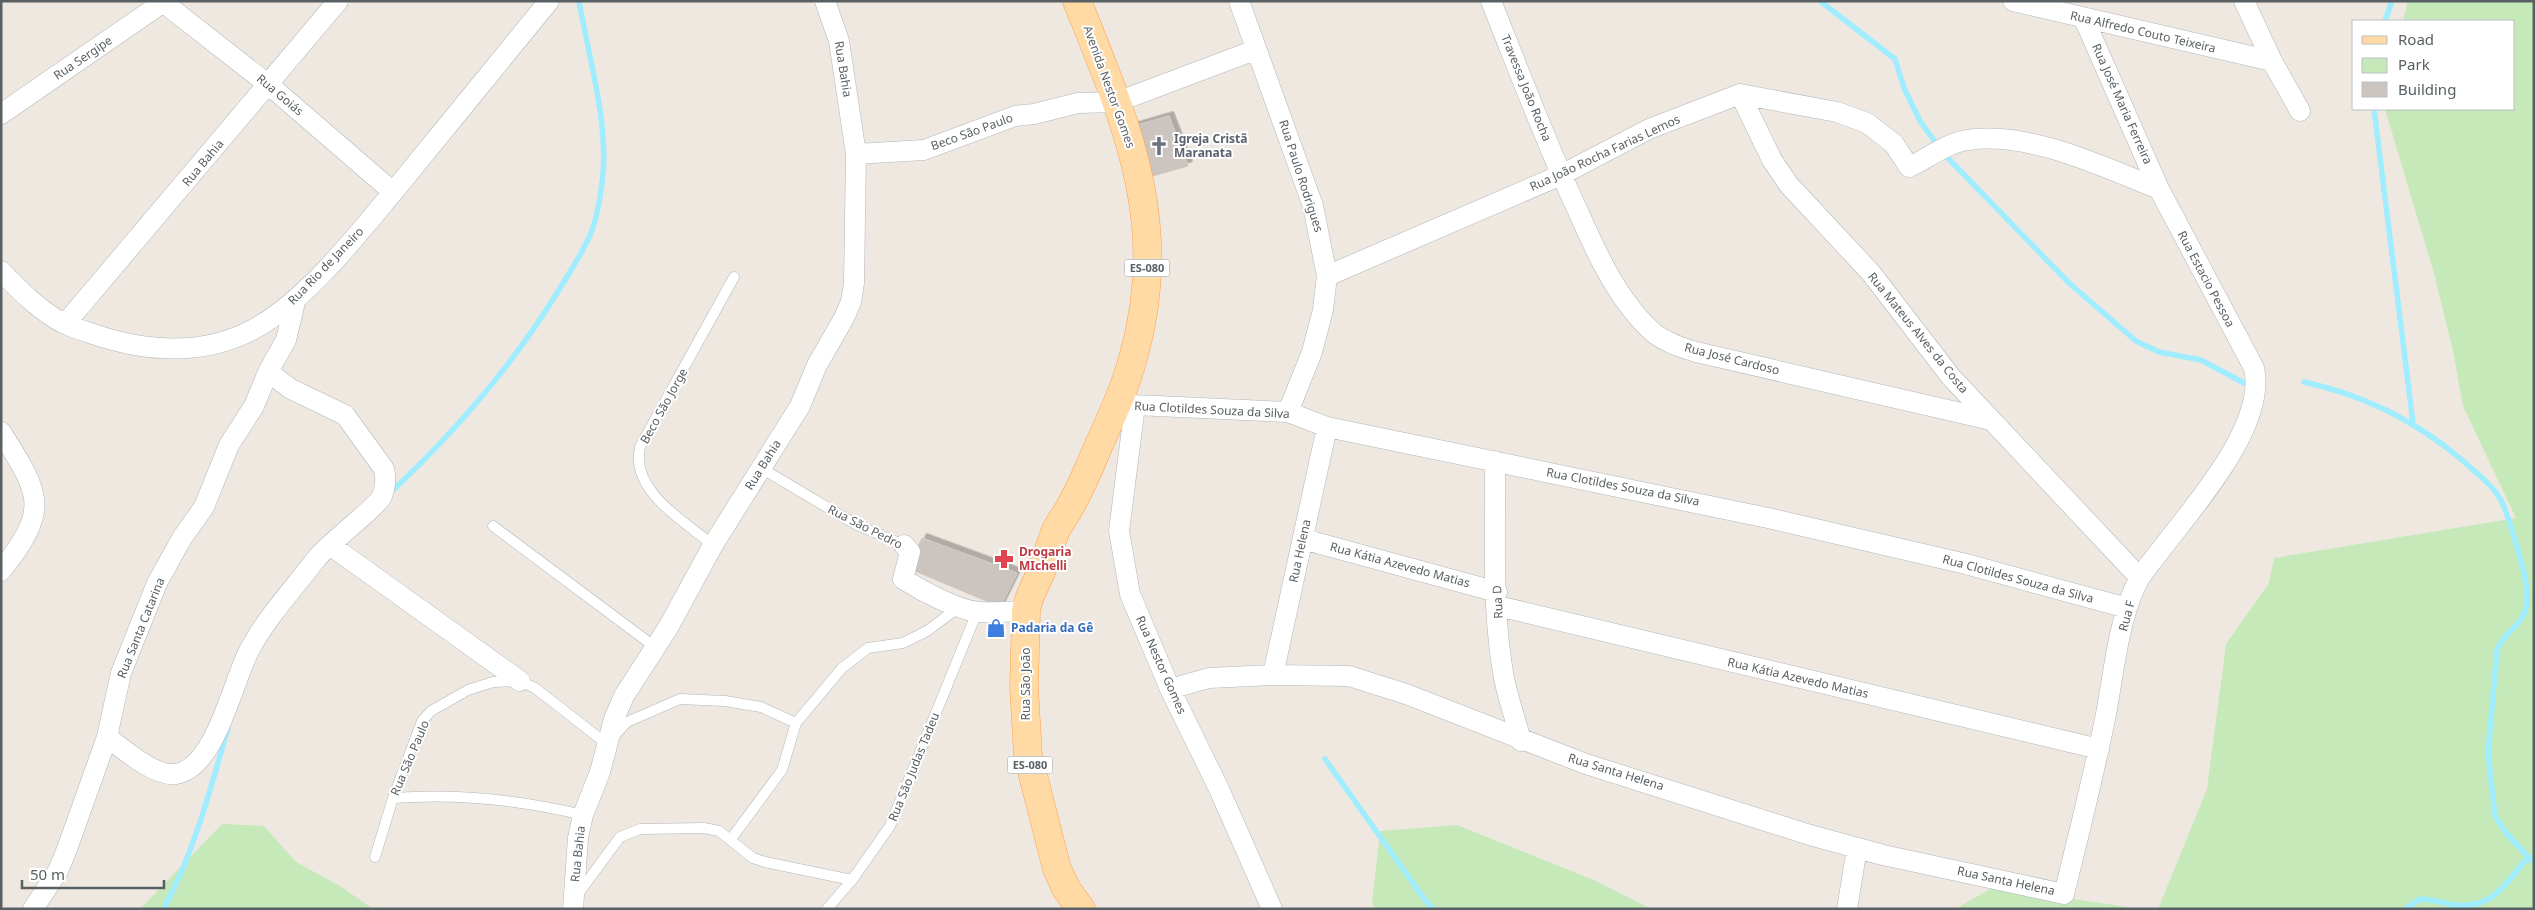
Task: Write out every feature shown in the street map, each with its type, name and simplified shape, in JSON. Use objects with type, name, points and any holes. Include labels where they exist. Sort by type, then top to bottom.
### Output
[{"type":"main road","name":"Avenida Nestor Gomes","points":[[1077,1],[1117,102],[1141,184],[1148,248],[1145,307],[1124,406]]},
{"type":"main road","name":"Rua São João","points":[[1081,909],[1066,890],[1057,869],[1028,756],[1024,688],[1026,611],[1028,598],[1042,569],[1057,530],[1124,406]]},
{"type":"street","name":"Rua Bahia","points":[[65,324],[269,85],[338,1]]},
{"type":"street","name":"Rua Rio de Janeiro","points":[[1,271],[38,306],[65,324],[125,344],[171,349],[229,340],[255,328],[295,302],[392,192],[549,1]]},
{"type":"street","name":"Rua Bahia","points":[[573,904],[578,838],[583,815],[600,772],[614,718],[624,696],[655,647],[713,545],[800,406],[817,365],[851,302],[854,283],[856,154],[839,42],[825,1]]},
{"type":"street","name":"Rua Paulo Rodrigues","points":[[1238,1],[1313,206],[1327,276],[1322,310],[1312,352],[1288,412]]},
{"type":"street","name":"Travessa João Rocha","points":[[1491,1],[1561,176]]},
{"type":"street","name":"Rua Alfredo Couto Teixeira","points":[[2014,1],[2084,19],[2272,61]]},
{"type":"street","points":[[2244,1],[2272,61],[2300,111]]},
{"type":"street","name":"Rua Goiás","points":[[165,2],[269,85],[392,192]]},
{"type":"street","name":"Rua Sergipe","points":[[1,114],[165,2]]},
{"type":"street","name":"Rua José Maria Ferreira","points":[[2084,19],[2159,189]]},
{"type":"street","name":"Beco São Paulo","points":[[856,154],[924,150],[1015,116],[1034,114],[1078,103],[1117,102],[1255,50]]},
{"type":"street","name":"Rua João Rocha Farias Lemos","points":[[1327,276],[1561,176],[1649,129],[1740,94]]},
{"type":"street","points":[[1740,94],[1837,112],[1867,123],[1894,144],[1909,167],[1967,140],[2005,140],[2032,144],[2069,155],[2159,189]]},
{"type":"street","name":"Rua Mateus Alves da Costa","points":[[1740,94],[1772,160],[1789,185],[1870,274],[1951,377],[2140,578]]},
{"type":"street","name":"Rua José Cardoso","points":[[1561,176],[1598,256],[1618,288],[1641,320],[1656,334],[1674,345],[1696,352],[1991,420]]},
{"type":"street","name":"Rua Estacio Pessoa","points":[[2159,189],[2254,368]]},
{"type":"street","name":"Rua Santa Catarina","points":[[33,909],[58,871],[107,737],[121,673],[157,583],[182,538],[204,507],[229,445],[254,406],[268,372],[286,340],[295,302]]},
{"type":"street","name":"Rua F","points":[[2064,894],[2099,750],[2127,608],[2140,578],[2227,461],[2241,437],[2254,401],[2254,368]]},
{"type":"street","points":[[107,737],[131,755],[162,774],[185,771],[201,758],[226,713],[251,646],[318,556],[382,497],[385,480],[384,470],[345,415],[291,389],[268,372]]},
{"type":"street","name":"Rua Clotildes Souza da Silva","points":[[1124,406],[1288,412],[1327,427],[1768,518],[1966,564],[2127,608]]},
{"type":"street","name":"Rua Nestor Gomes","points":[[1124,406],[1119,531],[1130,594],[1170,689],[1219,789],[1272,909]]},
{"type":"street","name":"Rua Helena","points":[[1273,675],[1327,427]]},
{"type":"street","points":[[1,432],[29,476],[34,501],[34,516],[30,530],[1,572]]},
{"type":"street","name":"Rua D","points":[[1495,461],[1498,599],[1505,680],[1522,741]]},
{"type":"street","name":"Rua Kátia Azevedo Matias","points":[[1303,539],[1498,599],[2099,750]]},
{"type":"street","points":[[330,545],[520,681]]},
{"type":"street","name":"Rua São Pedro","points":[[904,545],[910,552],[903,579],[968,609],[1026,611]]},
{"type":"street","name":"Rua Santa Helena","points":[[1170,689],[1210,678],[1273,675],[1335,675],[1356,678],[1406,694],[1522,741],[1586,764],[1638,779],[1810,836],[2064,894]]},
{"type":"street","points":[[1847,909],[1857,848]]},
{"type":"lane","name":"Beco São Jorge","points":[[713,545],[654,496],[640,469],[638,458],[640,447],[712,320],[734,276]]},
{"type":"lane","name":"Rua São Pedro","points":[[760,468],[857,525],[904,545]]},
{"type":"lane","points":[[493,526],[655,647]]},
{"type":"lane","points":[[731,839],[782,770],[796,723],[842,668],[868,648],[903,643],[968,609]]},
{"type":"lane","name":"Rua São Judas Tadeu","points":[[828,909],[852,880],[890,826],[968,609]]},
{"type":"lane","points":[[520,681],[535,688],[607,744],[627,722],[680,699],[726,701],[761,707],[796,723]]},
{"type":"lane","name":"Rua São Paulo","points":[[375,857],[393,798],[422,721],[431,711],[468,690],[493,682],[520,681]]},
{"type":"lane","points":[[393,798],[435,795],[491,799],[531,803],[583,815]]},
{"type":"lane","points":[[573,904],[620,837],[630,831],[704,828],[719,831],[753,858],[852,880]]},
{"type":"green space","points":[[2408,1],[2534,1],[2534,909],[2158,909],[2207,789],[2226,644],[2269,583],[2274,558],[2516,518],[2463,406],[2453,351],[2434,273],[2385,110],[2515,110],[2515,20],[2403,20]]},
{"type":"green space","points":[[222,824],[264,826],[296,862],[340,886],[373,909],[140,909]]},
{"type":"green space","points":[[1457,825],[1596,881],[1651,909],[1375,909],[1372,903],[1380,831]]},
{"type":"green space","points":[[1994,887],[2140,909],[1955,909]]},
{"type":"building","name":"Igreja Cristã Maranata","points":[[1169,116],[1188,166],[1146,178],[1131,127]]},
{"type":"building","points":[[922,538],[1017,573],[1000,607],[908,568]]},
{"type":"waterway","points":[[390,493],[459,423],[501,373],[557,293],[591,233],[596,219],[603,174],[603,132],[579,1]]},
{"type":"waterway","points":[[1820,1],[1895,59],[1904,88],[1920,121],[1938,146]]},
{"type":"waterway","points":[[2385,20],[2392,1]]},
{"type":"waterway","points":[[2374,110],[2413,423]]},
{"type":"waterway","points":[[1944,154],[2069,283],[2136,341],[2159,352],[2201,360],[2244,383]]},
{"type":"waterway","points":[[2304,382],[2347,394],[2407,421],[2462,460],[2495,491],[2503,504],[2523,569],[2527,600],[2521,620],[2504,638],[2497,650],[2488,753],[2495,816],[2506,833],[2534,863]]},
{"type":"waterway","points":[[166,909],[165,906],[176,885],[201,819],[228,728]]},
{"type":"waterway","points":[[1325,759],[1433,909]]},
{"type":"waterway","points":[[2405,909],[2420,899],[2454,905],[2468,905],[2489,899],[2505,885],[2528,857]]},
{"type":"place","name":"Igreja Cristã Maranata","points":[[1159,146]]},
{"type":"place","name":"Drogaria MIchelli","points":[[1004,559]]},
{"type":"place","name":"Padaria da Gê","points":[[996,628]]}]
